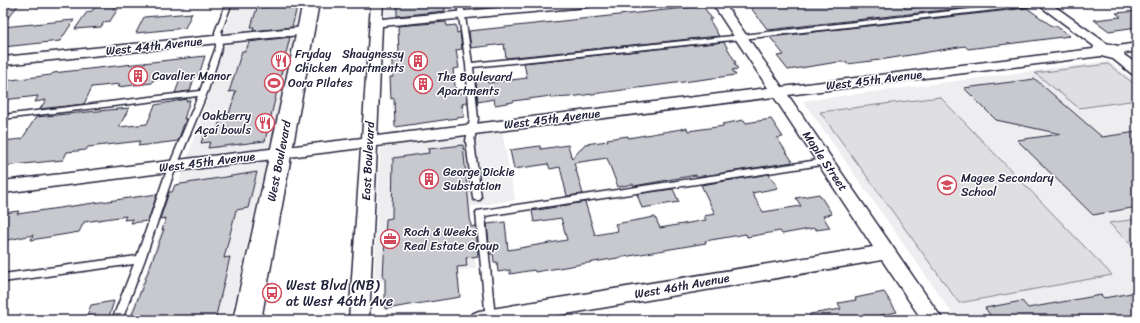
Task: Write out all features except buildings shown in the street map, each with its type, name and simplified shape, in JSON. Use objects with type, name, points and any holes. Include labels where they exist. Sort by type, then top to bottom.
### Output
[{"type":"street","name":"West Boulevard","points":[[247,320],[311,3]]},
{"type":"street","name":"East Boulevard","points":[[359,320],[377,3]]},
{"type":"street","points":[[376,23],[586,3]]},
{"type":"street","name":"Maple Street","points":[[718,3],[742,36],[778,92],[932,320]]},
{"type":"street","points":[[1042,3],[1137,71]]},
{"type":"street","name":"West 44th Avenue","points":[[3,61],[305,31]]},
{"type":"street","name":"West 45th Avenue","points":[[3,187],[1137,47]]},
{"type":"street","name":"West 46th Avenue","points":[[484,319],[886,252]]},
{"type":"lane","points":[[117,320],[174,166],[203,93],[219,47],[218,32],[229,3]]},
{"type":"lane","points":[[460,3],[469,65],[474,119],[470,141],[477,198]]},
{"type":"lane","points":[[469,65],[1038,3]]},
{"type":"lane","points":[[3,117],[203,93]]},
{"type":"lane","points":[[484,319],[480,213],[825,162]]},
{"type":"lane","points":[[3,278],[140,259]]},
{"type":"shaded area","points":[[235,3],[302,3],[230,320],[128,320],[181,176],[226,43],[224,33]]},
{"type":"shaded area","points":[[385,3],[454,3],[455,12],[388,19],[385,15]]},
{"type":"shaded area","name":"Magee Secondary School","points":[[1108,61],[1137,82],[1137,320],[957,320],[803,101]]},
{"type":"shaded area","points":[[1108,64],[1137,86],[1137,100],[1079,108],[1035,73]]},
{"type":"shaded area","name":"Magee Secondary School","points":[[940,97],[1112,275],[959,303],[820,112]]},
{"type":"shaded area","points":[[502,131],[515,200],[469,207],[476,268],[374,283],[380,150],[393,144]]},
{"type":"shaded area","points":[[1137,219],[1137,243],[1130,244],[1109,223]]},
{"type":"place","name":"Fryday Chicken","points":[[281,61]]},
{"type":"place","name":"Shaugnessy Apartments","points":[[418,61]]},
{"type":"place","name":"Cavalier Manor","points":[[138,76]]},
{"type":"place","name":"Oora Pilates","points":[[274,83]]},
{"type":"place","name":"The Boulevard Apartments","points":[[423,84]]},
{"type":"place","name":"Oakberry Açaí bowls","points":[[265,123]]},
{"type":"place","name":"George Dickie Substation","points":[[429,179]]},
{"type":"place","name":"Magee Secondary School","points":[[947,185]]},
{"type":"place","name":"Roch & Weeks Real Estate Group","points":[[390,239]]},
{"type":"place","name":"West Blvd (NB) at West 46th Ave","points":[[272,293]]}]
